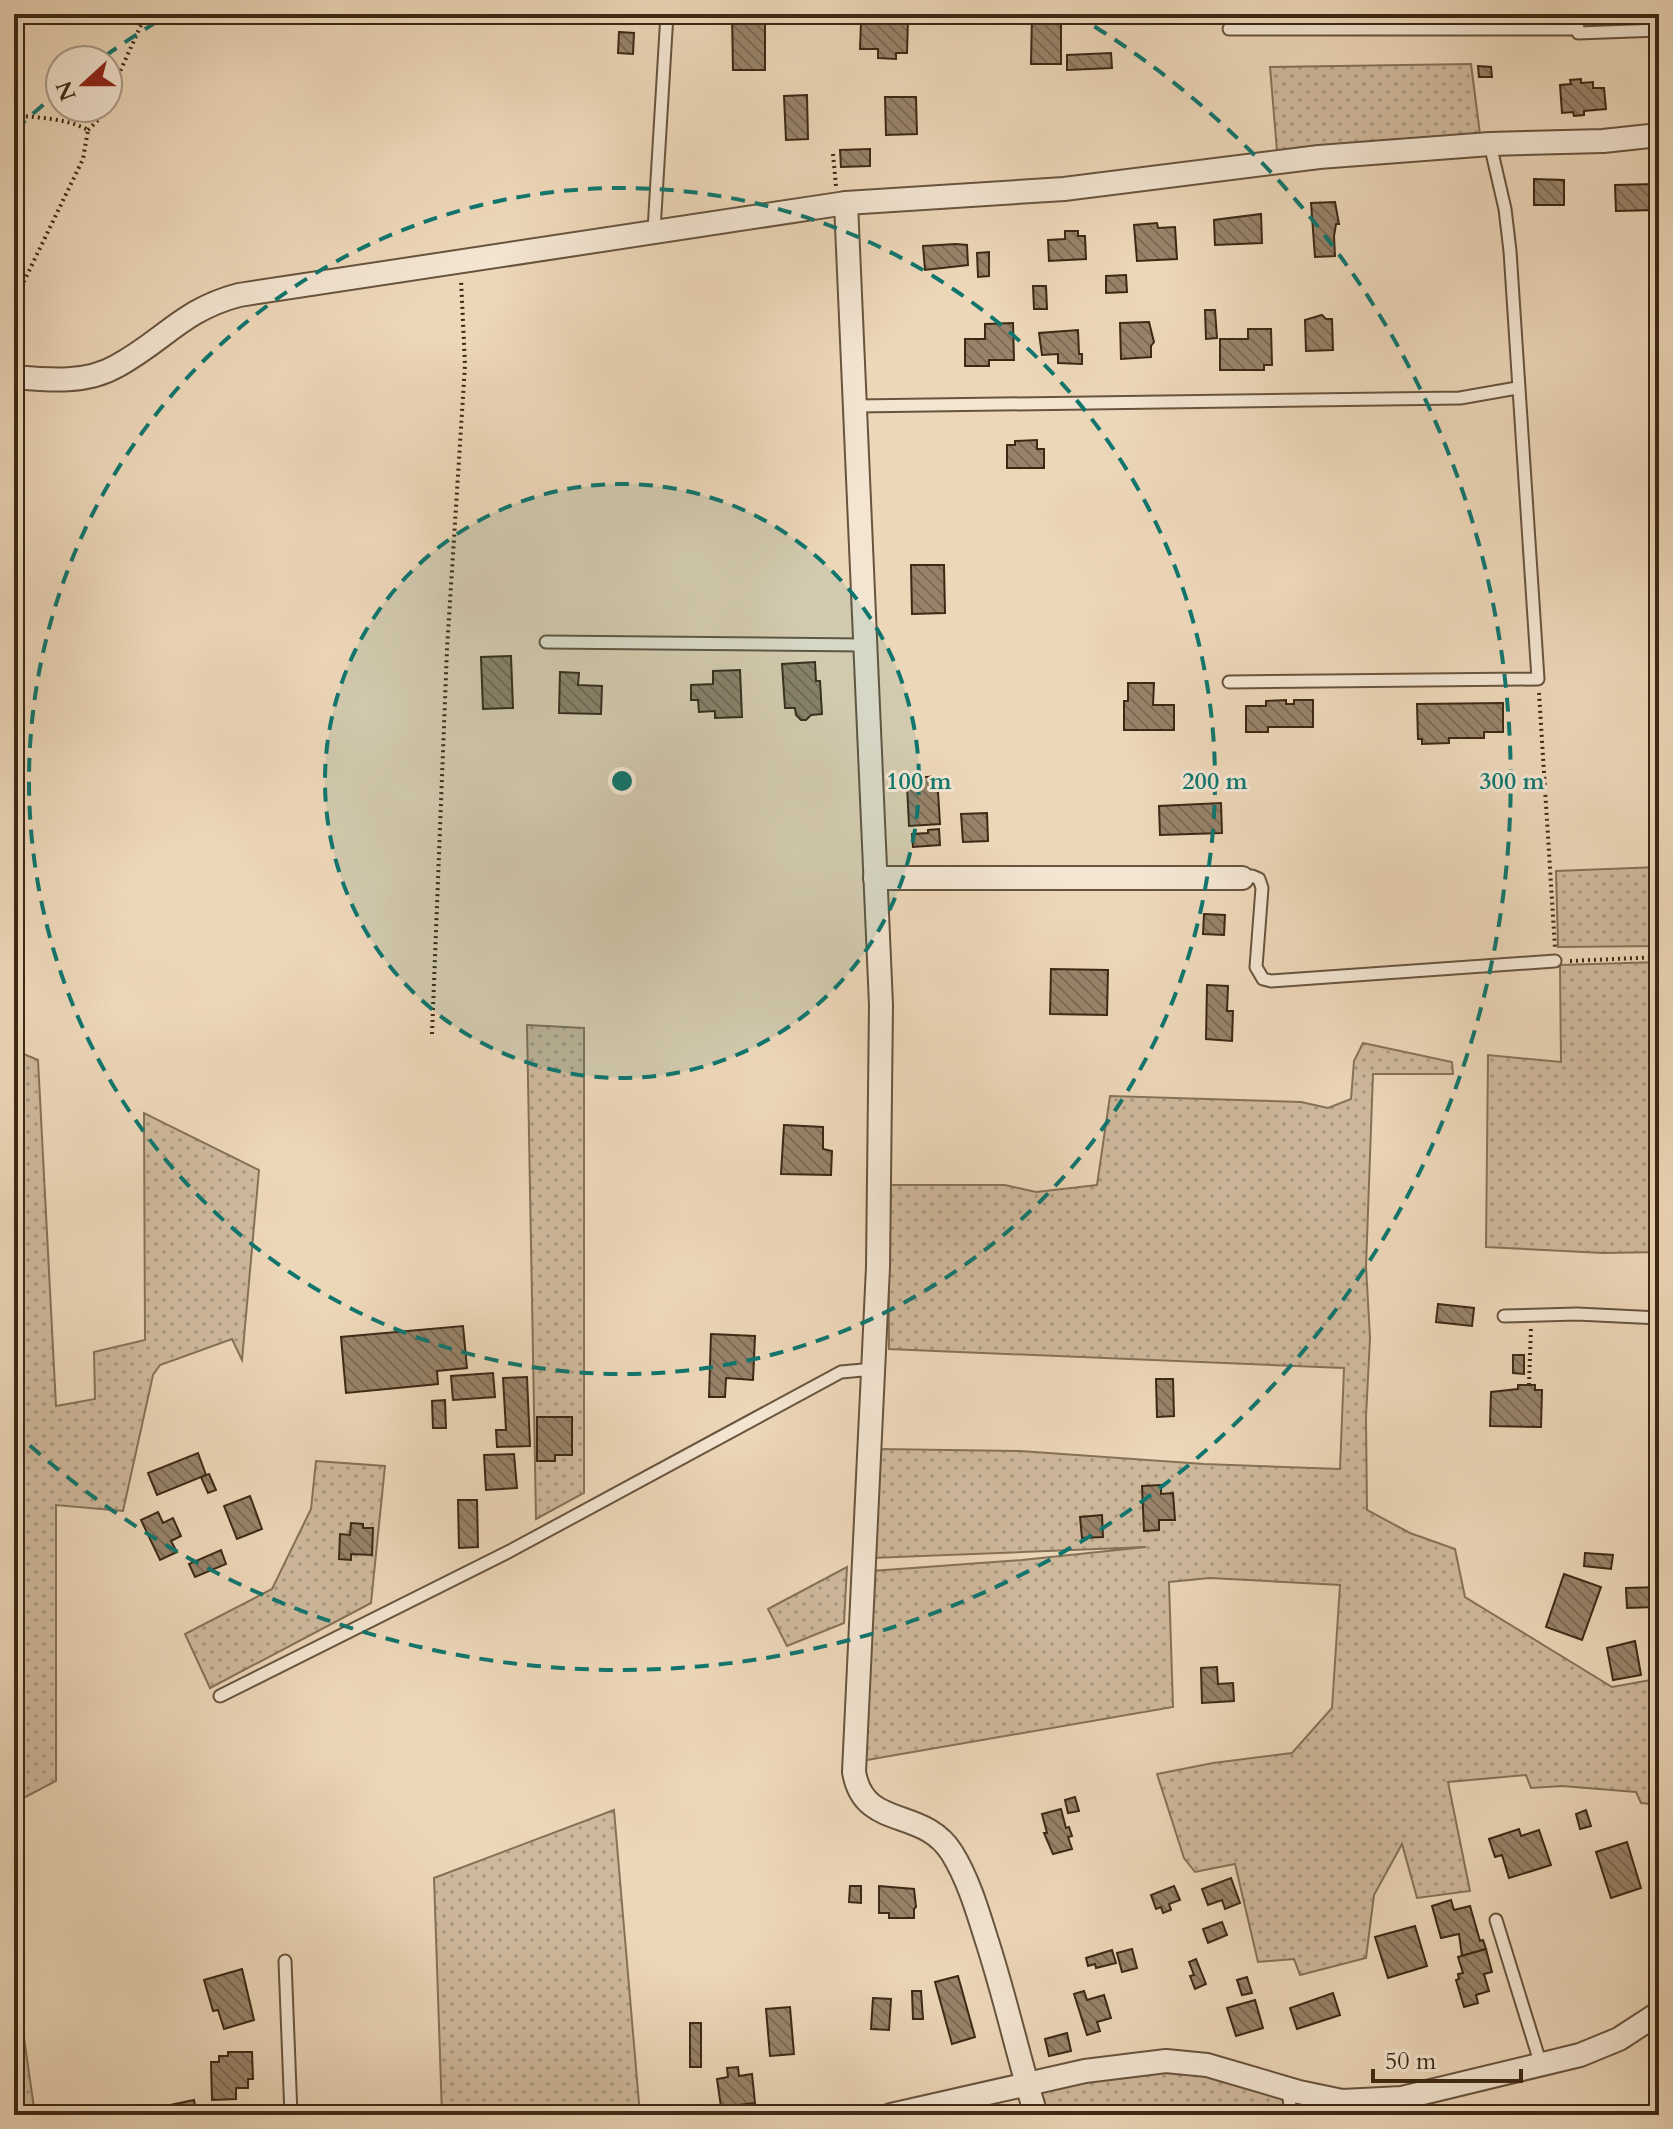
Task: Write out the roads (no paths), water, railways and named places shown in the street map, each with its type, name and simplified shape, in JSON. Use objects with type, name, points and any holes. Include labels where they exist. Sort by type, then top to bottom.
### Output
[{"type":"street","points":[[14,377],[68,379],[105,371],[128,359],[197,309],[227,298],[654,230],[842,203],[1027,192],[1306,158],[1659,135]]},
{"type":"street","points":[[842,203],[857,406],[881,1062],[874,1369],[854,1762],[856,1782],[867,1804],[925,1827],[940,1838],[965,1877],[1013,2024],[1036,2115]]},
{"type":"street","points":[[875,878],[1242,878]]},
{"type":"street","points":[[891,2115],[1102,2068],[1179,2061],[1207,2065],[1342,2101],[1387,2100],[1541,2066],[1607,2045],[1659,2013]]},
{"type":"lane","points":[[654,230],[667,14]]},
{"type":"lane","points":[[1577,14],[1578,33],[1659,30]]},
{"type":"lane","points":[[1229,29],[1578,29]]},
{"type":"lane","points":[[1229,682],[1538,679],[1510,251],[1505,209],[1490,144]]},
{"type":"lane","points":[[857,406],[1460,398],[1517,388]]},
{"type":"lane","points":[[546,642],[865,645]]},
{"type":"lane","points":[[1242,878],[1252,876],[1259,879],[1262,888],[1256,967],[1263,979],[1271,981],[1555,961]]},
{"type":"lane","points":[[1504,1316],[1659,1318]]},
{"type":"lane","points":[[220,1696],[510,1551],[841,1372],[874,1369]]},
{"type":"lane","points":[[1496,1920],[1541,2066]]},
{"type":"lane","points":[[285,1961],[291,2115]]},
{"type":"lane","points":[[1288,2089],[1291,2115]]}]
